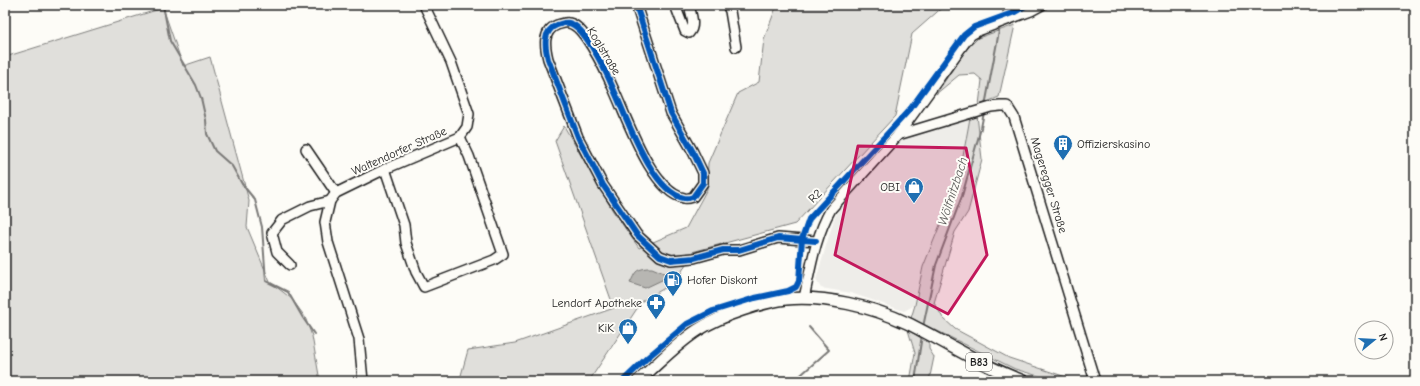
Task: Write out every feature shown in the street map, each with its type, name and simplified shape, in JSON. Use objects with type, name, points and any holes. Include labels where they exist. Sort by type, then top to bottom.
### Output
[{"type":"main road","name":"B83","points":[[638,381],[685,339],[714,320],[766,302],[804,298],[844,302],[906,323],[988,366],[1023,381]]},
{"type":"street","name":"Waltendorfer Straße","points":[[363,381],[359,339],[328,242],[325,222],[330,201],[336,193],[385,169],[460,137],[467,127],[469,114],[450,62],[424,5]]},
{"type":"street","name":"Koglstraße","points":[[636,5],[671,113],[703,173],[703,183],[693,197],[685,199],[674,195],[665,187],[650,168],[596,54],[588,40],[578,28],[570,23],[562,23],[554,26],[549,30],[544,46],[578,137],[603,185],[637,235],[660,256],[671,260],[694,258],[723,250],[739,250],[778,238],[816,241]]},
{"type":"street","points":[[675,5],[685,31],[689,33],[692,31],[693,26],[689,5]]},
{"type":"street","points":[[727,5],[730,11],[736,47]]},
{"type":"street","points":[[804,298],[816,241],[831,209],[898,135],[966,41],[975,33],[992,25],[1031,11],[1042,5]]},
{"type":"street","name":"Mageregger Straße","points":[[898,135],[991,107],[1007,106],[1014,117],[1095,381]]},
{"type":"street","points":[[385,169],[404,225],[406,243],[416,272],[424,287],[494,260],[503,254],[502,250],[469,156],[460,137]]},
{"type":"street","points":[[306,148],[336,193]]},
{"type":"street","points":[[290,265],[277,252],[272,233],[282,220],[310,206],[330,201]]},
{"type":"highlighted area","points":[[858,146],[966,148],[987,255],[948,314],[835,255]]},
{"type":"shaded area","points":[[777,5],[945,5],[912,34],[895,116],[795,224],[692,252],[677,281],[642,301],[589,381],[409,381],[433,378],[460,379],[468,350],[515,343],[614,308],[555,141],[564,126],[613,211],[639,248],[686,228],[707,189],[708,163],[738,93],[759,82],[764,39]]},
{"type":"shaded area","points":[[163,8],[183,66],[210,57],[249,201],[247,227],[270,282],[292,299],[305,317],[312,336],[320,381],[5,381],[5,57]]},
{"type":"shaded area","points":[[1015,25],[999,97],[979,105],[982,80],[975,74],[959,75],[936,94],[965,51],[978,38]]},
{"type":"shaded area","points":[[977,115],[982,159],[968,212],[955,232],[934,303],[943,318],[955,329],[1009,358],[1078,381],[1055,381],[1015,369],[911,318],[923,267],[959,178],[970,118]]},
{"type":"shaded area","points":[[970,118],[959,178],[923,267],[915,305],[904,311],[851,293],[821,288],[816,280],[834,219],[845,199],[904,137]]},
{"type":"shaded area","points":[[647,268],[652,268],[664,273],[664,279],[645,288],[630,283],[636,272]]},
{"type":"shaded area","points":[[908,330],[929,343],[929,349],[934,357],[929,381],[910,381],[915,353]]},
{"type":"waterway","points":[[163,5],[170,41],[196,85],[201,98],[206,120],[207,134],[215,151],[232,166],[242,184],[255,200],[262,227],[266,281],[288,292],[314,334]]},
{"type":"waterway","name":"Wölfnitzbach","points":[[1002,20],[1004,5]]},
{"type":"waterway","name":"Wölfnitzbach","points":[[985,106],[1000,26]]},
{"type":"waterway","name":"Wölfnitzbach","points":[[923,327],[936,265],[962,196],[984,112]]},
{"type":"waterway","points":[[794,381],[829,350],[809,327]]},
{"type":"waterway","name":"Wölfnitzbach","points":[[915,381],[922,335]]},
{"type":"cycle path","points":[[636,5],[671,113],[703,173],[703,183],[693,197],[685,198],[672,193],[650,168],[632,133],[611,83],[598,57],[579,29],[573,24],[569,23],[557,25],[552,28],[547,35],[546,49],[548,59],[578,137],[603,185],[637,235],[660,256],[671,260],[694,258],[723,250],[739,250],[778,238],[816,241]]},
{"type":"cycle path","name":"R2","points":[[623,381],[648,357],[687,324],[713,311],[755,298],[788,291],[796,287],[799,281],[802,239],[809,219],[911,108],[964,35],[974,27],[1015,12],[1027,5]]},
{"type":"place","name":"Offizierskasino","points":[[1063,161]]},
{"type":"place","name":"OBI","points":[[914,204]]},
{"type":"place","name":"Hofer Diskont","points":[[673,297]]},
{"type":"place","name":"Lendorf Apotheke","points":[[656,320]]},
{"type":"place","name":"KiK","points":[[628,345]]}]
